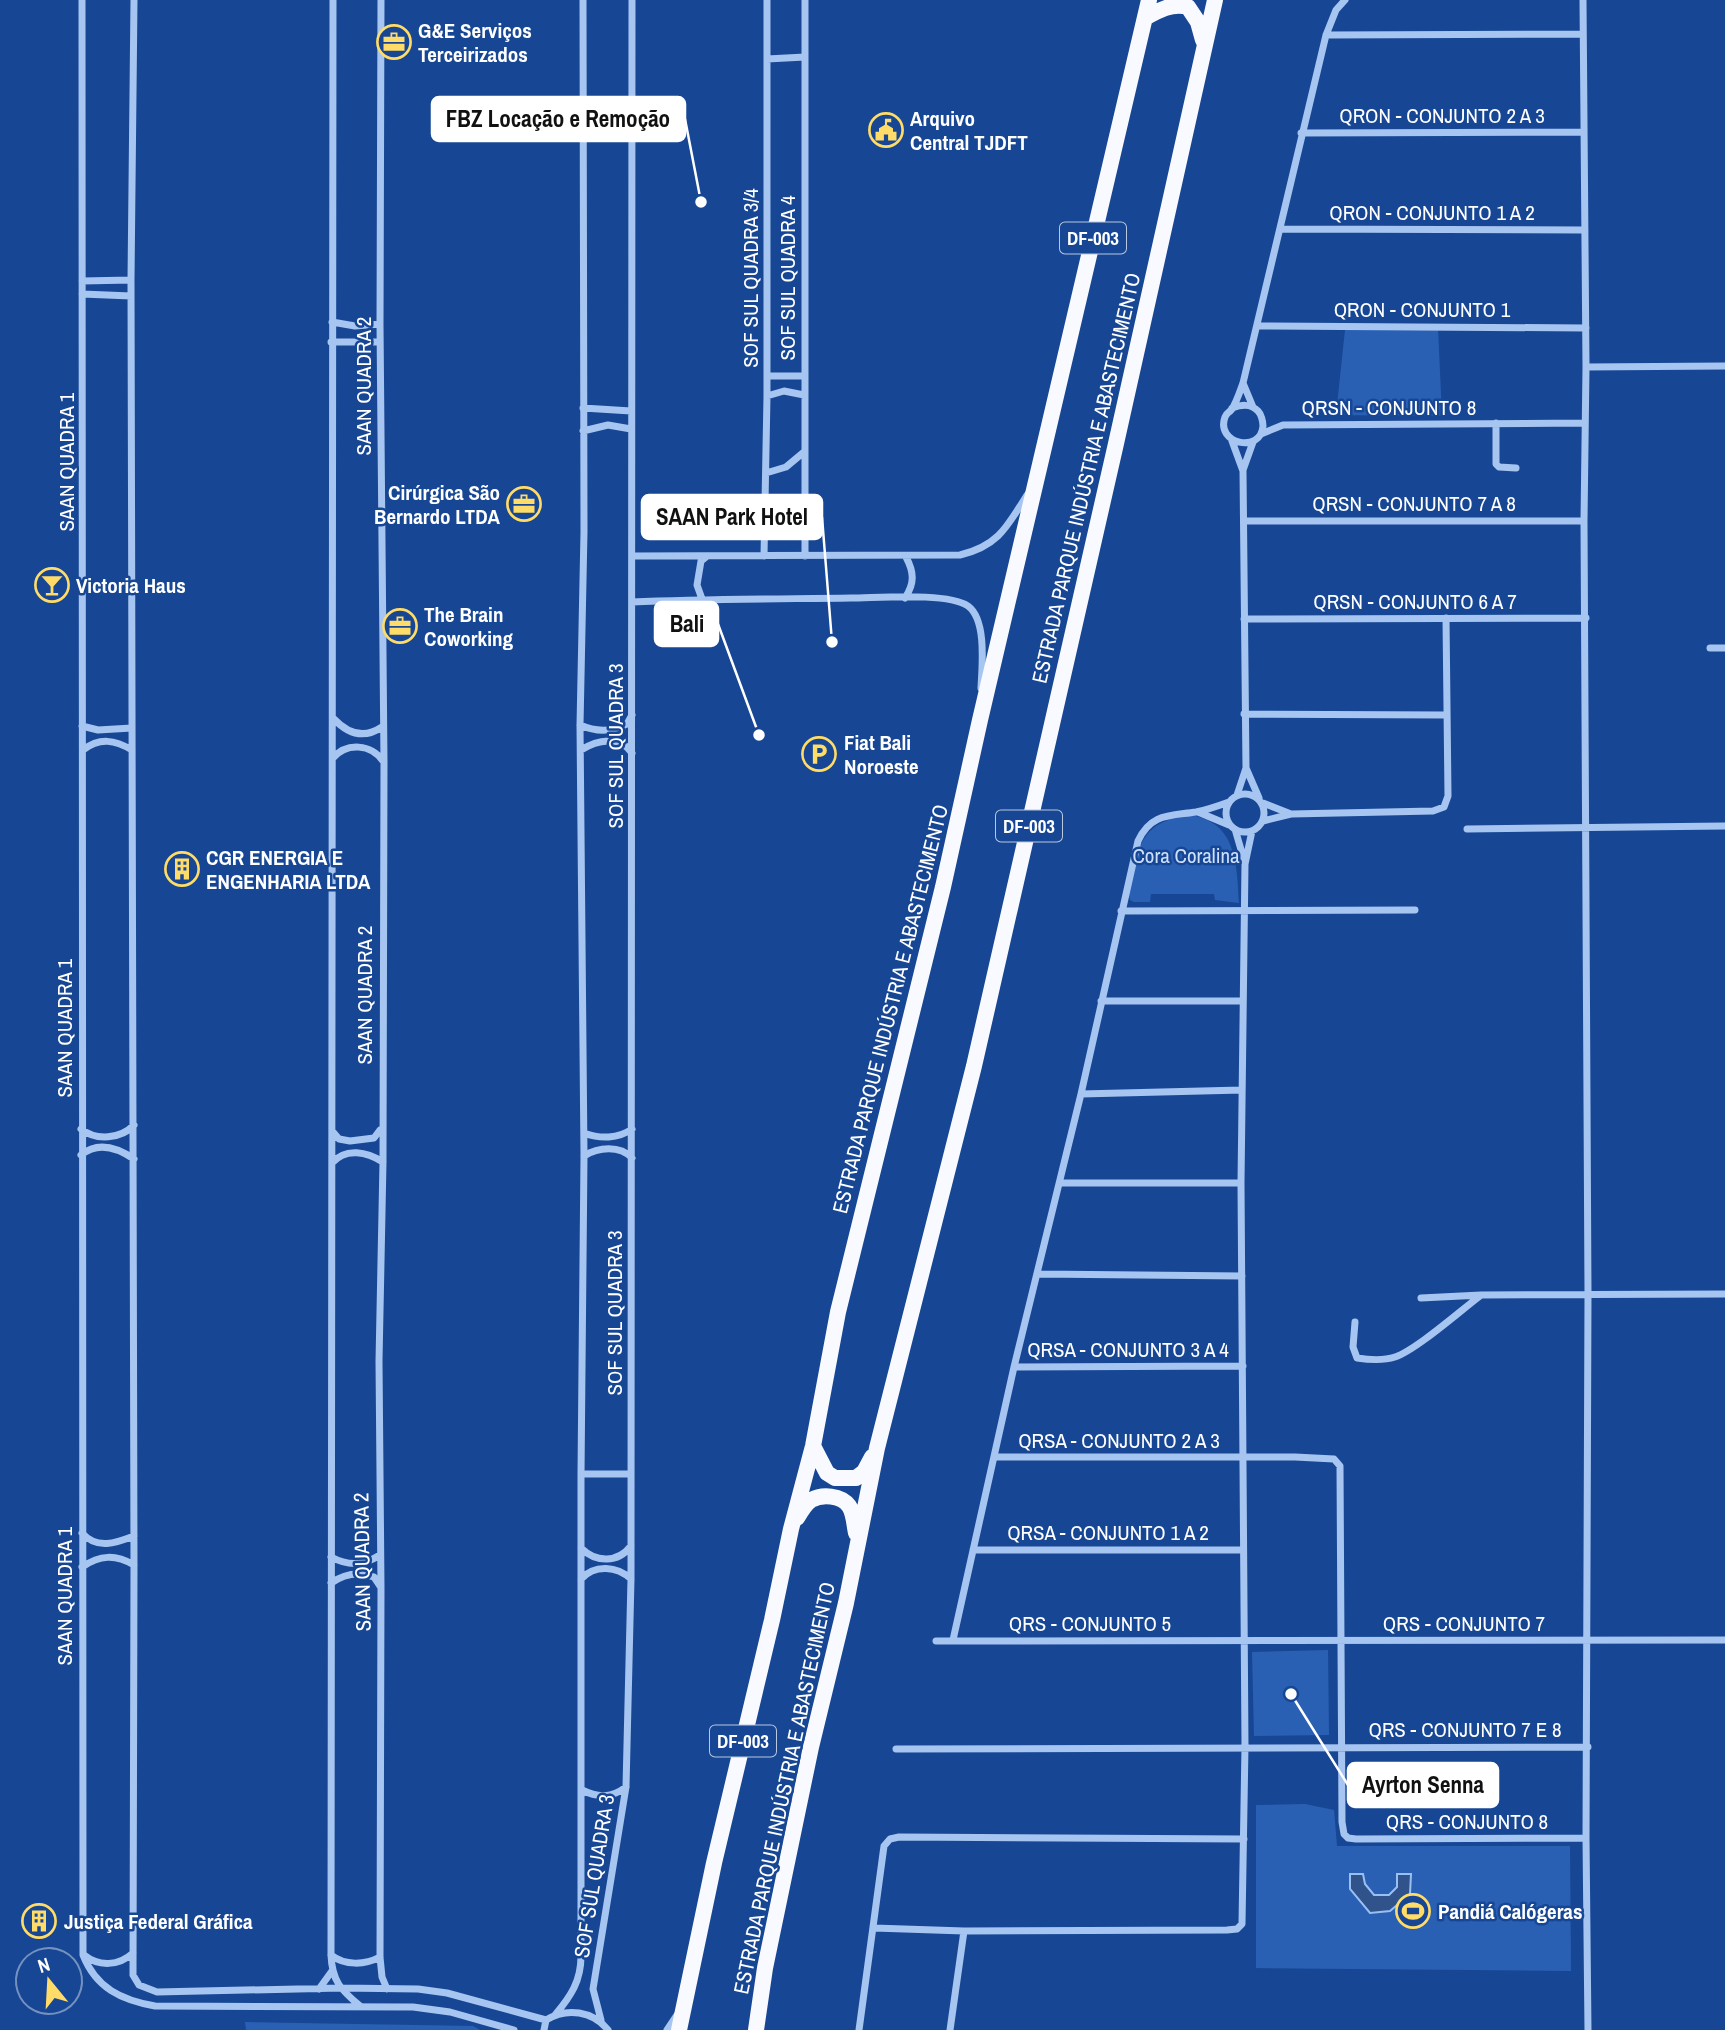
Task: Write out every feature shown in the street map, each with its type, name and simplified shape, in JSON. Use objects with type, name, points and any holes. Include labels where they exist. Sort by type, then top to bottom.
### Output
[{"type":"highway","name":"ESTRADA PARQUE INDÚSTRIA E ABASTECIMENTO","points":[[679,2030],[714,1863],[791,1529],[813,1446],[838,1312],[940,900],[1149,0]]},
{"type":"highway","name":"ESTRADA PARQUE INDÚSTRIA E ABASTECIMENTO","points":[[755,2030],[792,1837],[846,1603],[877,1448],[974,1066],[1214,0]]},
{"type":"highway","points":[[1145,18],[1172,5],[1188,7],[1198,22],[1204,43]]},
{"type":"highway","points":[[813,1446],[827,1472],[835,1478],[844,1479],[856,1478],[864,1472],[877,1448]]},
{"type":"highway","points":[[791,1529],[810,1501],[819,1497],[835,1497],[846,1502],[851,1508],[857,1543]]},
{"type":"street","name":"SAAN QUADRA 1","points":[[82,0],[83,1946]]},
{"type":"street","points":[[134,0],[131,280],[134,1125],[132,1971],[135,1979],[145,1989],[157,1992],[418,1989],[447,1993],[546,2020],[555,2015],[573,1993],[581,1970],[584,1133],[580,725],[583,0]]},
{"type":"street","points":[[333,0],[331,1955],[332,1971],[341,1988],[360,2006]]},
{"type":"street","name":"SAAN QUADRA 2","points":[[382,0],[380,342],[383,1162],[379,1275],[380,1957],[382,1977],[387,1989]]},
{"type":"street","name":"SOF SUL QUADRA 3","points":[[601,2020],[593,1989],[626,1787],[631,1579],[632,0]]},
{"type":"street","name":"SOF SUL QUADRA 3/4","points":[[764,556],[767,396],[767,0]]},
{"type":"street","name":"SOF SUL QUADRA 4","points":[[805,0],[805,556]]},
{"type":"street","points":[[1237,796],[1246,768],[1244,521],[1242,471],[1223,424],[1244,383],[1326,35],[1336,10],[1345,0]]},
{"type":"street","points":[[1583,0],[1586,328],[1584,520],[1588,2030]]},
{"type":"street","points":[[1326,35],[1583,34]]},
{"type":"street","points":[[767,59],[804,57]]},
{"type":"street","name":"QRON - CONJUNTO 2 A 3","points":[[1301,133],[1583,132]]},
{"type":"street","name":"QRON - CONJUNTO 1 A 2","points":[[1280,229],[1585,230]]},
{"type":"street","points":[[82,281],[131,280]]},
{"type":"street","points":[[82,294],[131,296]]},
{"type":"street","points":[[332,321],[355,326],[380,324]]},
{"type":"street","name":"QRON - CONJUNTO 1","points":[[1257,326],[1586,328]]},
{"type":"street","points":[[331,342],[380,342]]},
{"type":"street","points":[[1586,367],[1725,366]]},
{"type":"street","points":[[767,376],[804,376]]},
{"type":"street","points":[[1242,471],[1252,442],[1261,433],[1263,425],[1262,416],[1252,407],[1244,383]]},
{"type":"street","points":[[767,396],[784,391],[804,395]]},
{"type":"street","points":[[1232,408],[1242,405],[1252,407]]},
{"type":"street","points":[[583,408],[631,411]]},
{"type":"street","name":"QRSN - CONJUNTO 8","points":[[1262,416],[1283,425]]},
{"type":"street","name":"QRSN - CONJUNTO 8","points":[[1496,423],[1496,464],[1499,467],[1516,468]]},
{"type":"street","name":"QRSN - CONJUNTO 8","points":[[1261,433],[1283,425],[1584,423]]},
{"type":"street","points":[[583,431],[608,425],[631,429]]},
{"type":"street","points":[[1232,441],[1242,444],[1252,442]]},
{"type":"street","points":[[766,473],[786,467],[804,452]]},
{"type":"street","points":[[632,555],[960,555],[984,548],[1003,533],[1039,477]]},
{"type":"street","name":"QRSN - CONJUNTO 7 A 8","points":[[1244,521],[1584,520]]},
{"type":"street","points":[[702,599],[697,585],[701,561],[707,556]]},
{"type":"street","points":[[905,598],[913,583],[906,556]]},
{"type":"street","points":[[632,602],[905,598],[956,601],[974,612],[982,643],[980,720]]},
{"type":"street","points":[[873,1928],[964,1931],[1237,1929],[1241,1926],[1245,1746],[1241,1182],[1245,864],[1252,831],[1263,821],[1291,814],[1439,810],[1444,807],[1448,796],[1446,618]]},
{"type":"street","name":"QRSN - CONJUNTO 6 A 7","points":[[1244,619],[1586,618]]},
{"type":"street","points":[[1710,649],[1725,648]]},
{"type":"street","points":[[580,725],[590,729],[611,730],[627,724],[632,714]]},
{"type":"street","points":[[1244,714],[1446,715]]},
{"type":"street","points":[[333,718],[346,731],[359,734],[373,733],[382,727]]},
{"type":"street","points":[[82,726],[98,730],[132,728]]},
{"type":"street","points":[[83,750],[96,742],[108,740],[132,750]]},
{"type":"street","points":[[581,750],[591,744],[609,741],[627,746],[632,753]]},
{"type":"street","points":[[333,758],[339,751],[366,747],[373,750],[383,762]]},
{"type":"street","points":[[1246,768],[1265,811],[1263,821]]},
{"type":"street","points":[[953,1640],[1014,1367],[1082,1094],[1135,849],[1142,832],[1155,820],[1197,812],[1229,802],[1237,796],[1248,794],[1291,814]]},
{"type":"street","points":[[1229,802],[1226,814],[1245,864]]},
{"type":"street","points":[[1197,812],[1243,832],[1252,831]]},
{"type":"street","points":[[1467,829],[1725,826]]},
{"type":"street","points":[[1121,911],[1415,910]]},
{"type":"street","points":[[1101,1001],[1243,1001]]},
{"type":"street","points":[[1082,1094],[1242,1090]]},
{"type":"street","points":[[81,1129],[96,1136],[109,1137],[127,1132],[134,1125]]},
{"type":"street","points":[[332,1132],[339,1139],[359,1141],[374,1138],[381,1127]]},
{"type":"street","points":[[584,1133],[594,1137],[616,1136],[632,1129]]},
{"type":"street","points":[[81,1155],[89,1149],[113,1148],[134,1159]]},
{"type":"street","points":[[584,1156],[592,1151],[612,1149],[621,1150],[632,1158]]},
{"type":"street","points":[[332,1163],[337,1157],[356,1153],[370,1154],[383,1162]]},
{"type":"street","points":[[1060,1183],[1241,1182]]},
{"type":"street","points":[[1038,1274],[1242,1276]]},
{"type":"street","points":[[1421,1298],[1481,1295],[1725,1294]]},
{"type":"street","points":[[1355,1322],[1353,1347],[1357,1358],[1390,1358],[1405,1352],[1481,1295]]},
{"type":"street","name":"QRSA - CONJUNTO 3 A 4","points":[[1014,1367],[1243,1366]]},
{"type":"street","name":"QRSA - CONJUNTO 2 A 3","points":[[995,1457],[1332,1458],[1340,1466],[1341,1640]]},
{"type":"street","points":[[581,1474],[631,1474]]},
{"type":"street","points":[[82,1532],[93,1542],[107,1544],[134,1536]]},
{"type":"street","points":[[581,1548],[590,1556],[612,1559],[620,1557],[631,1546]]},
{"type":"street","name":"QRSA - CONJUNTO 1 A 2","points":[[973,1550],[1242,1550]]},
{"type":"street","points":[[331,1556],[340,1562],[356,1564],[380,1556]]},
{"type":"street","points":[[82,1567],[92,1560],[108,1557],[124,1559],[134,1565]]},
{"type":"street","points":[[581,1579],[587,1572],[602,1569],[616,1569],[631,1579]]},
{"type":"street","points":[[331,1583],[346,1574],[354,1574],[374,1577],[381,1587]]},
{"type":"street","points":[[1341,1640],[1342,1747]]},
{"type":"street","name":"QRS - CONJUNTO 7","points":[[1341,1640],[1725,1640]]},
{"type":"street","name":"QRS - CONJUNTO 5","points":[[936,1641],[1341,1640]]},
{"type":"street","name":"QRS - CONJUNTO 7 E 8","points":[[896,1749],[1588,1746]]},
{"type":"street","name":"QRS - CONJUNTO 8","points":[[1342,1747],[1342,1822],[1344,1834],[1348,1838],[1587,1838]]},
{"type":"street","points":[[582,1790],[606,1796],[618,1793],[626,1787]]},
{"type":"street","points":[[859,2030],[884,1846],[890,1839],[1244,1839]]},
{"type":"street","points":[[950,2030],[964,1931]]},
{"type":"street","points":[[84,1956],[92,1961],[108,1964],[123,1961],[133,1953]]},
{"type":"street","points":[[331,1955],[339,1961],[356,1963],[373,1961],[380,1957]]},
{"type":"street","points":[[84,1957],[93,1976],[111,1991],[133,2001],[164,2007],[413,2007],[450,2012],[514,2030]]},
{"type":"street","points":[[319,1989],[332,1971]]},
{"type":"street","points":[[667,2030],[682,2006]]},
{"type":"street","points":[[555,2015],[578,2013],[601,2020],[608,2030]]},
{"type":"street","points":[[544,2030],[546,2020]]},
{"type":"green space","points":[[1438,328],[1442,416],[1336,415],[1345,330]]},
{"type":"green space","name":"Cora Coralina","points":[[1190,815],[1206,819],[1226,836],[1235,860],[1239,903],[1215,900],[1214,894],[1151,894],[1150,902],[1130,900],[1135,865],[1143,841],[1159,824]]},
{"type":"green space","points":[[1328,1650],[1329,1735],[1254,1736],[1252,1652]]},
{"type":"green space","name":"Pandiá Calógeras","points":[[1305,1804],[1334,1810],[1337,1846],[1570,1846],[1571,1971],[1256,1968],[1256,1805]]},
{"type":"green space","points":[[245,2022],[473,2026],[480,2030],[246,2030]]},
{"type":"shaded area","points":[[1350,1874],[1363,1874],[1365,1884],[1374,1895],[1389,1895],[1397,1887],[1397,1874],[1411,1874],[1410,1894],[1390,1911],[1370,1913],[1350,1889]]},
{"type":"place","name":"G&E Serviços Terceirizados","points":[[394,42]]},
{"type":"place","name":"Arquivo Central TJDFT","points":[[886,130]]},
{"type":"place","name":"FBZ Locação e Remoção","points":[[701,202]]},
{"type":"place","name":"Cirúrgica São Bernardo LTDA","points":[[524,504]]},
{"type":"place","name":"Victoria Haus","points":[[52,585]]},
{"type":"place","name":"The Brain Coworking","points":[[400,626]]},
{"type":"place","name":"SAAN Park Hotel","points":[[832,642]]},
{"type":"place","name":"Bali","points":[[759,735]]},
{"type":"place","name":"Fiat Bali Noroeste","points":[[819,754]]},
{"type":"place","name":"CGR ENERGIA E ENGENHARIA LTDA","points":[[182,869]]},
{"type":"place","name":"Ayrton Senna","points":[[1291,1694]]},
{"type":"place","name":"Pandiá Calógeras","points":[[1413,1911]]},
{"type":"place","name":"Justiça Federal Gráfica","points":[[39,1921]]}]
